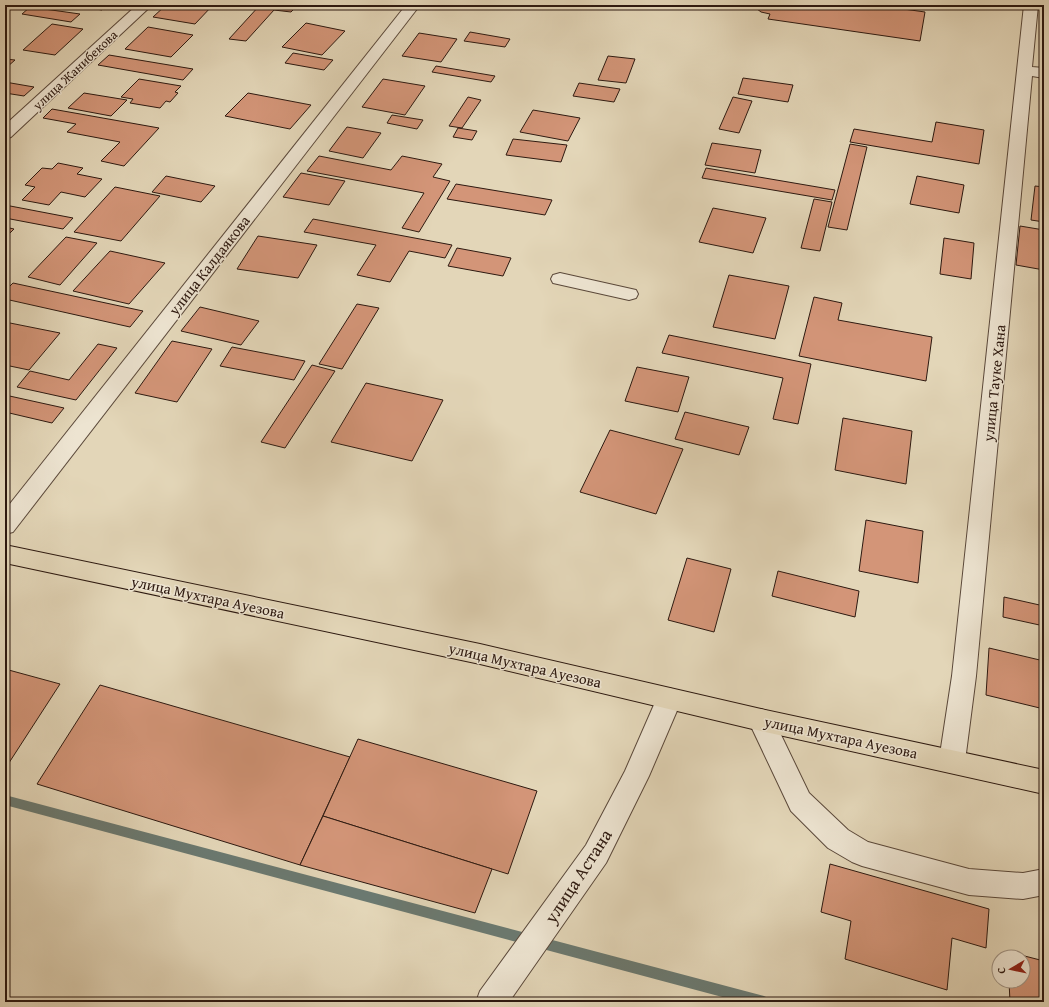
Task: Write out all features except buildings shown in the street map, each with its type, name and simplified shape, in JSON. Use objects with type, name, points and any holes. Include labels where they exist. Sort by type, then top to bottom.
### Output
[{"type":"main road","name":"улица Мухтара Ауезова","points":[[5,554],[464,651],[761,720],[1044,782]]},
{"type":"street","name":"улица Жанибекова","points":[[5,134],[145,5]]},
{"type":"street","name":"улица Калдаякова","points":[[5,526],[413,5]]},
{"type":"street","name":"улица Тауке Хана","points":[[952,761],[964,676],[1035,71],[1031,5]]},
{"type":"street","points":[[560,279],[628,294]]},
{"type":"street","name":"улица Астана","points":[[491,1002],[596,854],[636,776],[669,699]]},
{"type":"street","points":[[761,720],[800,802],[838,839],[862,853],[969,882],[1023,886],[1044,882]]},
{"type":"waterway","points":[[5,800],[764,1002]]}]
